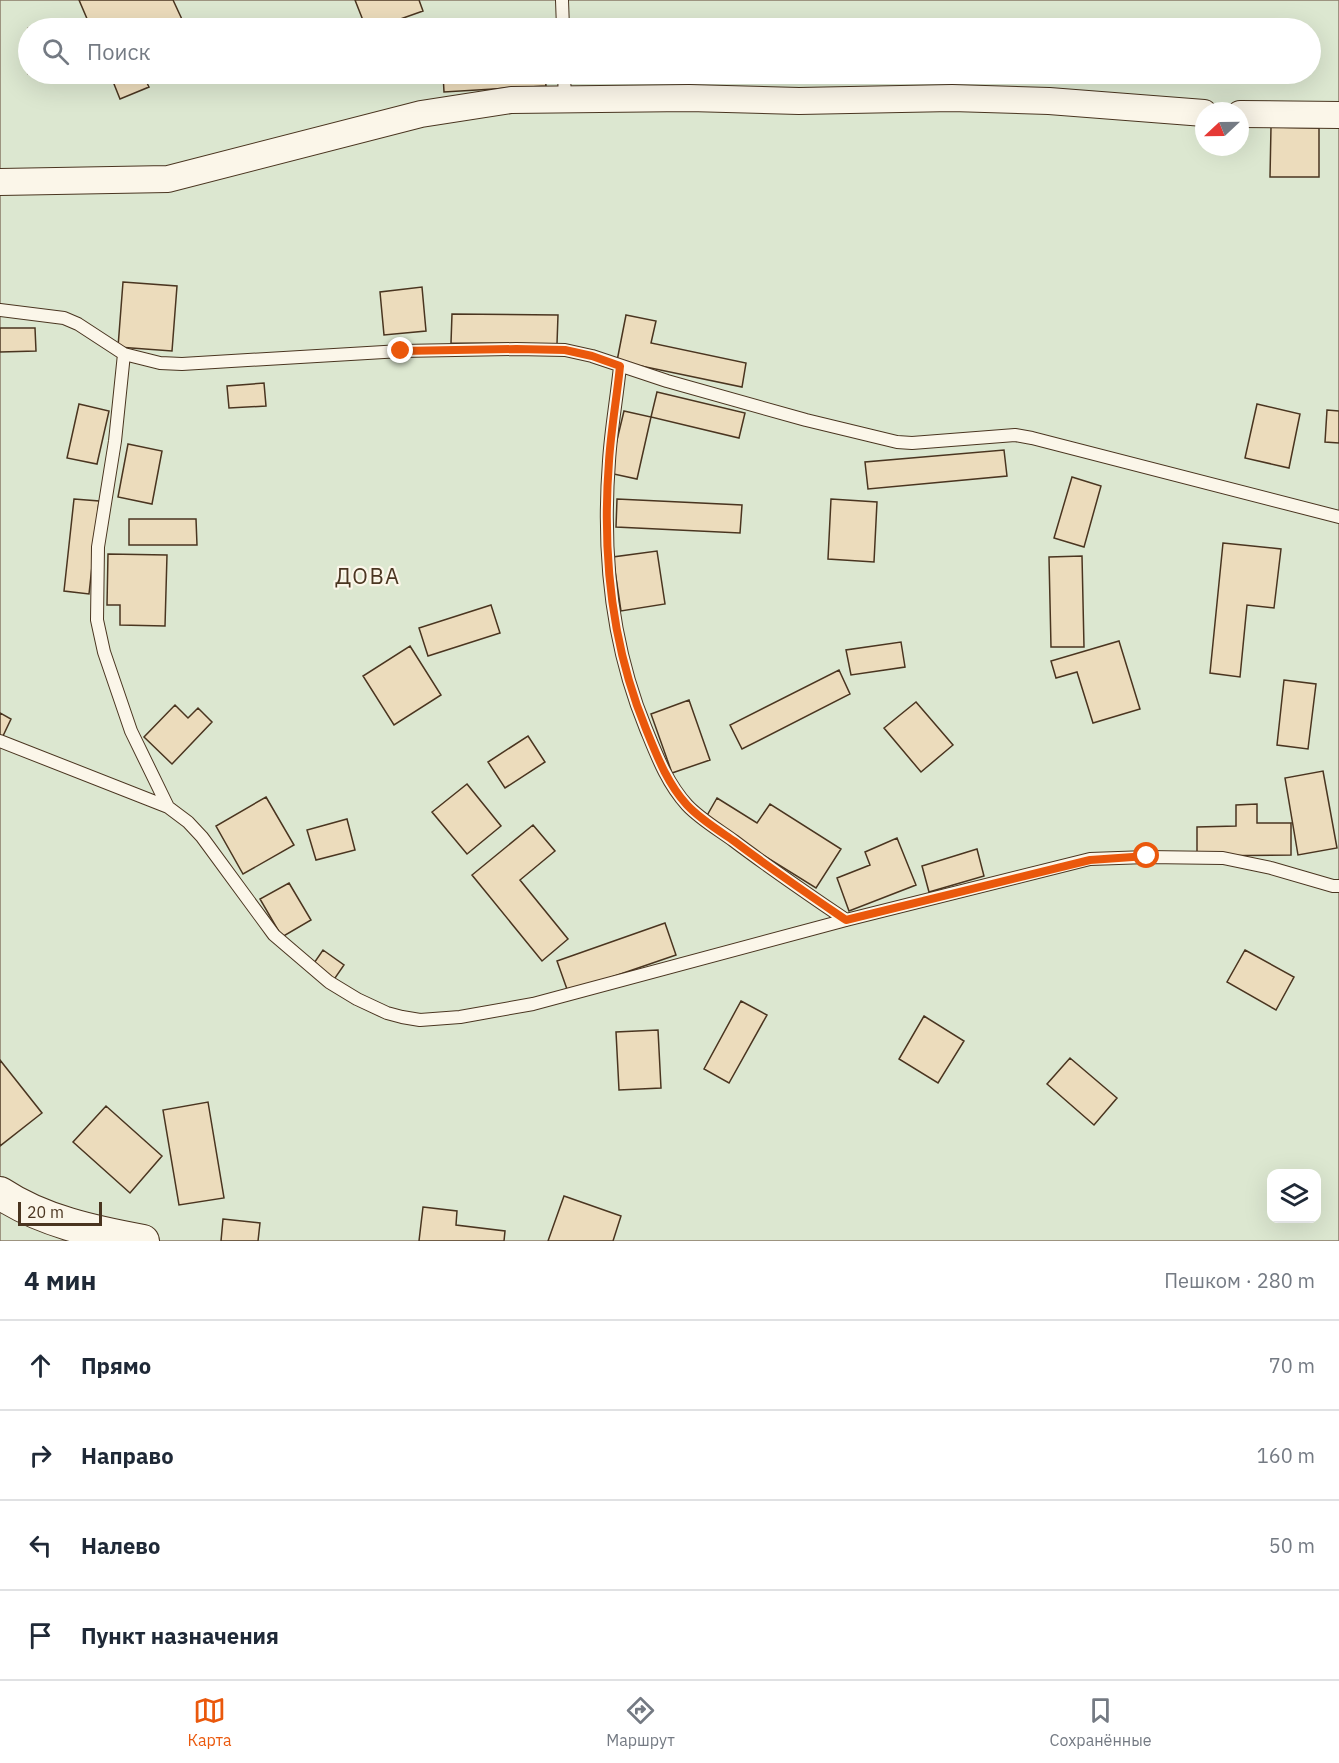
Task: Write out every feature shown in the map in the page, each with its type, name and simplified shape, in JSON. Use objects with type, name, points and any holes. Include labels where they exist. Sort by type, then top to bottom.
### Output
[{"type":"street","points":[[0,182],[168,179],[421,114],[511,100],[952,98],[1049,101],[1195,112]]},
{"type":"street","points":[[1249,114],[1339,115]]},
{"type":"street","points":[[0,1193],[40,1213],[85,1229],[143,1241]]},
{"type":"lane","points":[[562,0],[563,18]]},
{"type":"lane","points":[[564,84],[565,100]]},
{"type":"lane","points":[[0,310],[64,318],[78,324],[123,354],[160,363],[182,364],[401,351],[536,349],[577,352],[702,391],[881,439],[912,443],[1008,436],[1032,438],[1339,517]]},
{"type":"lane","points":[[123,354],[115,441],[98,547],[97,620],[104,651],[130,731],[168,807]]},
{"type":"lane","points":[[620,366],[609,461],[606,543],[613,616],[624,669],[634,702],[671,784],[688,806],[759,860],[846,920]]},
{"type":"lane","points":[[0,741],[168,807],[188,822],[202,837],[274,935],[329,981],[357,999],[402,1017],[440,1020],[533,1004],[846,920],[1090,860],[1147,856],[1223,858],[1339,886]]},
{"type":"green space","points":[[0,0],[1339,0],[1339,1241],[0,1241]]},
{"type":"building","points":[[79,0],[173,0],[181,18],[87,18]]},
{"type":"building","points":[[355,0],[419,0],[423,11],[403,18],[362,18]]},
{"type":"building","points":[[114,84],[148,84],[149,87],[120,99]]},
{"type":"building","points":[[444,84],[546,84],[546,86],[444,92]]},
{"type":"building","points":[[1271,127],[1319,128],[1319,177],[1270,177]]},
{"type":"building","points":[[123,282],[177,286],[172,351],[118,347]]},
{"type":"building","points":[[422,287],[426,331],[384,335],[380,292]]},
{"type":"building","points":[[452,314],[558,315],[557,344],[451,343]]},
{"type":"building","points":[[626,315],[656,321],[651,343],[746,363],[742,387],[617,361]]},
{"type":"building","points":[[0,328],[35,328],[36,351],[0,352]]},
{"type":"building","points":[[264,383],[266,406],[229,408],[227,386]]},
{"type":"building","points":[[657,392],[745,413],[739,438],[651,417]]},
{"type":"building","points":[[79,404],[109,411],[97,464],[67,458]]},
{"type":"building","points":[[1257,404],[1300,414],[1289,468],[1245,458]]},
{"type":"building","points":[[1327,410],[1339,411],[1339,443],[1325,442]]},
{"type":"building","points":[[624,411],[651,417],[637,479],[609,473]]},
{"type":"building","points":[[128,444],[162,451],[152,504],[118,497]]},
{"type":"building","points":[[1004,450],[1007,476],[868,489],[865,462]]},
{"type":"building","points":[[1072,477],[1101,486],[1084,547],[1054,538]]},
{"type":"building","points":[[74,499],[99,501],[89,594],[64,591]]},
{"type":"building","points":[[617,499],[742,505],[740,533],[616,527]]},
{"type":"building","points":[[831,499],[877,502],[874,562],[828,559]]},
{"type":"building","points":[[129,519],[196,519],[197,545],[129,545]]},
{"type":"building","points":[[1223,543],[1281,549],[1274,608],[1247,605],[1240,677],[1210,673]]},
{"type":"building","points":[[657,551],[665,604],[621,611],[613,557]]},
{"type":"building","points":[[108,554],[167,555],[165,626],[120,625],[120,605],[107,605]]},
{"type":"building","points":[[1082,556],[1084,647],[1051,647],[1049,557]]},
{"type":"building","points":[[491,605],[500,633],[428,656],[419,628]]},
{"type":"building","points":[[1119,641],[1140,709],[1093,723],[1077,672],[1056,678],[1051,661]]},
{"type":"building","points":[[901,642],[905,667],[851,675],[846,650]]},
{"type":"building","points":[[410,646],[441,695],[394,725],[363,676]]},
{"type":"building","points":[[839,670],[850,694],[742,749],[730,725]]},
{"type":"building","points":[[1284,680],[1316,684],[1308,749],[1277,745]]},
{"type":"building","points":[[689,700],[710,760],[672,773],[651,714]]},
{"type":"building","points":[[916,702],[953,745],[921,772],[884,728]]},
{"type":"building","points":[[175,705],[188,718],[198,708],[212,722],[172,764],[144,737]]},
{"type":"building","points":[[0,713],[11,719],[2,738],[0,737]]},
{"type":"building","points":[[528,736],[545,762],[505,788],[488,762]]},
{"type":"building","points":[[1323,771],[1337,848],[1298,855],[1285,778]]},
{"type":"building","points":[[467,784],[501,826],[467,854],[432,812]]},
{"type":"building","points":[[266,797],[294,845],[243,874],[216,826]]},
{"type":"building","points":[[717,798],[757,823],[770,804],[841,849],[816,888],[705,819]]},
{"type":"building","points":[[1257,804],[1257,823],[1291,823],[1291,855],[1197,856],[1197,827],[1236,826],[1236,805]]},
{"type":"building","points":[[347,819],[355,850],[316,860],[307,830]]},
{"type":"building","points":[[533,825],[555,851],[520,880],[568,939],[542,961],[472,875]]},
{"type":"building","points":[[897,838],[916,885],[849,911],[837,878],[870,865],[865,852]]},
{"type":"building","points":[[977,849],[984,876],[929,892],[922,866]]},
{"type":"building","points":[[289,883],[311,920],[282,937],[260,899]]},
{"type":"building","points":[[665,923],[676,955],[568,992],[557,961]]},
{"type":"building","points":[[323,950],[344,965],[333,981],[312,966]]},
{"type":"building","points":[[1245,950],[1294,977],[1276,1010],[1227,982]]},
{"type":"building","points":[[741,1001],[767,1015],[729,1083],[704,1069]]},
{"type":"building","points":[[924,1016],[964,1041],[938,1083],[899,1059]]},
{"type":"building","points":[[658,1030],[661,1088],[619,1090],[616,1032]]},
{"type":"building","points":[[1070,1058],[1117,1098],[1094,1125],[1047,1084]]},
{"type":"building","points":[[0,1060],[42,1113],[0,1146]]},
{"type":"building","points":[[208,1102],[224,1198],[179,1205],[163,1110]]},
{"type":"building","points":[[106,1106],[162,1156],[130,1193],[73,1142]]},
{"type":"building","points":[[564,1196],[621,1216],[613,1241],[548,1241]]},
{"type":"building","points":[[423,1207],[457,1211],[456,1225],[505,1231],[504,1241],[419,1241]]},
{"type":"building","points":[[223,1219],[260,1223],[258,1241],[221,1241]]},
{"type":"district","name":"ДОВА","points":[[368,576]]},
{"type":"route","points":[[401,351],[565,350],[620,366],[609,461],[606,543],[613,616],[624,669],[634,702],[671,784],[688,806],[759,860],[846,920],[1090,860],[1147,856]]}]
